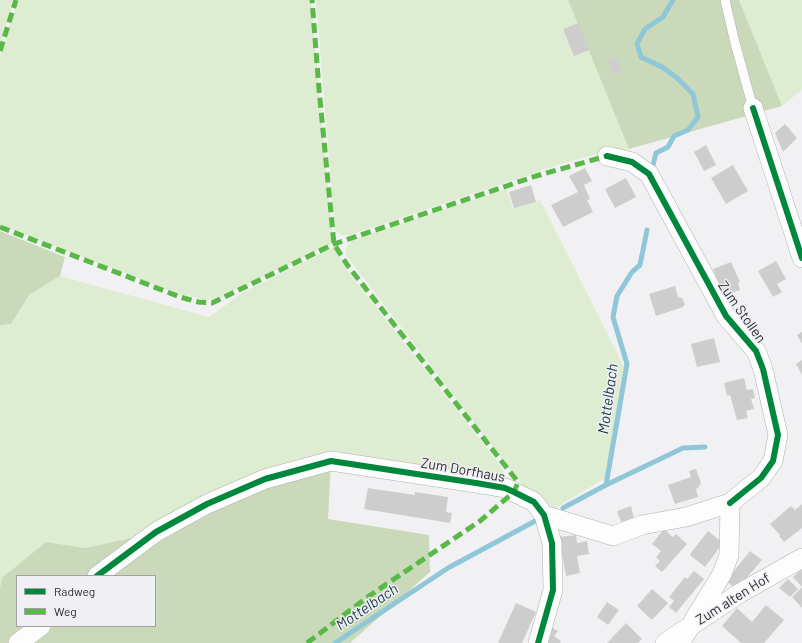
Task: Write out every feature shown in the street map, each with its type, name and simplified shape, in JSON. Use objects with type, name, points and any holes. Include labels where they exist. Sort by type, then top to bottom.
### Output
[{"type":"street","points":[[753,108],[802,258]]},
{"type":"street","name":"Zum Stollen","points":[[544,515],[613,536],[642,525],[686,517],[730,503],[761,478],[772,462],[778,435],[763,369],[756,352],[726,316],[649,174],[632,162],[607,156]]},
{"type":"street","name":"Zum Dorfhaus","points":[[97,575],[156,532],[207,504],[265,479],[330,461],[476,483],[505,488],[534,502],[544,515],[552,543],[553,590],[538,643]]},
{"type":"street","points":[[680,643],[722,574],[729,555],[730,503]]},
{"type":"street","name":"Zum alten Hof","points":[[666,643],[689,626],[740,593],[802,558]]},
{"type":"street","points":[[18,643],[40,627]]},
{"type":"lane","points":[[725,0],[753,108]]},
{"type":"green space","points":[[0,0],[14,0],[0,45]]},
{"type":"green space","points":[[18,0],[311,0],[333,243],[219,298],[206,300],[179,294],[0,225],[0,57]]},
{"type":"green space","points":[[316,0],[568,0],[629,149],[611,154],[594,155],[561,164],[350,235],[342,235],[335,231]]},
{"type":"green space","points":[[568,0],[739,0],[782,106],[629,149]]},
{"type":"green space","points":[[739,0],[802,0],[802,90],[782,106]]},
{"type":"green space","points":[[506,189],[513,208],[540,200],[626,371],[607,477],[555,508],[545,505],[523,486],[346,255],[346,248],[352,240]]},
{"type":"green space","points":[[0,231],[65,257],[60,276],[29,295],[11,324],[0,325]]},
{"type":"green space","points":[[334,247],[346,269],[500,465],[508,480],[284,464],[223,486],[131,538],[85,548],[46,542],[0,589],[0,325],[11,324],[29,295],[60,276],[209,317],[242,293]]},
{"type":"green space","points":[[331,461],[328,519],[429,535],[430,572],[350,643],[18,643],[40,627],[156,627],[156,575],[98,575],[156,532]]},
{"type":"green space","points":[[131,538],[122,554],[92,575],[16,575],[16,627],[36,627],[10,643],[0,643],[0,589],[2,578],[46,542],[85,548]]},
{"type":"building","points":[[579,23],[589,50],[574,56],[563,29]]},
{"type":"building","points":[[615,57],[623,72],[614,75],[608,60]]},
{"type":"building","points":[[785,124],[797,138],[783,152],[775,133]]},
{"type":"building","points":[[706,145],[716,165],[704,171],[694,152]]},
{"type":"building","points":[[733,165],[748,191],[726,204],[711,178]]},
{"type":"building","points":[[585,168],[592,181],[584,185],[590,199],[587,200],[593,212],[563,227],[551,205],[578,192],[569,176]]},
{"type":"building","points":[[626,178],[636,197],[615,208],[605,189]]},
{"type":"building","points":[[531,185],[536,202],[514,208],[509,192]]},
{"type":"building","points":[[776,261],[786,279],[777,284],[782,292],[773,297],[758,271]]},
{"type":"building","points":[[731,262],[740,282],[738,283],[740,290],[724,296],[713,269]]},
{"type":"building","points":[[675,286],[678,297],[682,298],[685,304],[683,307],[656,316],[649,294]]},
{"type":"building","points":[[802,332],[802,344],[797,335]]},
{"type":"building","points":[[714,338],[720,362],[697,367],[691,344]]},
{"type":"building","points":[[802,360],[802,375],[796,364]]},
{"type":"building","points":[[744,378],[747,390],[753,389],[755,398],[751,399],[754,409],[746,411],[748,418],[737,420],[730,395],[727,396],[724,383]]},
{"type":"building","points":[[696,469],[701,483],[696,489],[698,497],[675,504],[668,485],[691,477],[689,471]]},
{"type":"building","points":[[368,488],[415,495],[415,492],[448,497],[446,512],[452,513],[450,523],[364,509]]},
{"type":"building","points":[[802,504],[802,528],[784,542],[770,524],[791,506],[795,510]]},
{"type":"building","points":[[631,506],[634,518],[621,522],[617,511]]},
{"type":"building","points":[[664,529],[673,537],[676,534],[687,544],[662,572],[655,566],[660,561],[656,557],[661,551],[652,544]]},
{"type":"building","points":[[708,531],[723,543],[705,567],[690,554]]},
{"type":"building","points":[[576,535],[577,543],[587,541],[589,554],[577,556],[580,573],[566,576],[559,537]]},
{"type":"building","points":[[750,551],[762,560],[744,581],[742,579],[735,588],[726,581]]},
{"type":"building","points":[[802,569],[802,587],[793,577]]},
{"type":"building","points":[[694,571],[704,579],[676,613],[669,607],[674,601],[669,597],[685,577],[687,579]]},
{"type":"building","points":[[788,579],[798,589],[790,597],[779,588]]},
{"type":"building","points":[[802,587],[802,608],[792,597]]},
{"type":"building","points":[[652,589],[668,603],[652,620],[637,606]]},
{"type":"building","points":[[607,602],[619,610],[608,625],[597,617]]},
{"type":"building","points":[[516,603],[536,612],[522,643],[498,643]]},
{"type":"building","points":[[766,605],[784,620],[764,643],[741,643],[722,626],[737,608],[752,622]]},
{"type":"building","points":[[626,623],[642,639],[638,643],[607,643]]},
{"type":"building","points":[[551,627],[558,631],[554,636],[561,641],[560,643],[544,643]]},
{"type":"waterway","points":[[653,165],[656,153],[668,147],[674,136],[688,130],[698,117],[693,94],[677,78],[662,67],[641,57],[637,44],[645,29],[663,17],[673,0]]},
{"type":"waterway","name":"Mottelbach","points":[[563,508],[606,485],[627,364],[613,317],[617,296],[632,272],[640,265],[647,230]]},
{"type":"waterway","points":[[606,485],[683,448],[705,447]]},
{"type":"waterway","name":"Mottelbach","points":[[335,643],[448,568],[537,520]]},
{"type":"marked path","points":[[0,51],[16,0]]},
{"type":"marked path","points":[[307,643],[369,596],[480,521],[514,492],[518,482],[348,266],[334,244],[312,0]]},
{"type":"marked path","points":[[0,227],[180,297],[198,302],[212,303],[334,244],[536,176],[607,156]]},
{"type":"cycle path","points":[[753,108],[802,258]]},
{"type":"cycle path","points":[[607,156],[632,162],[649,174],[726,316],[756,351],[763,369],[778,435],[773,461],[761,478],[730,503]]},
{"type":"cycle path","points":[[98,575],[156,532],[207,504],[265,479],[331,461],[476,483],[505,488],[514,492],[534,502],[544,515],[552,543],[553,590],[538,643]]}]
